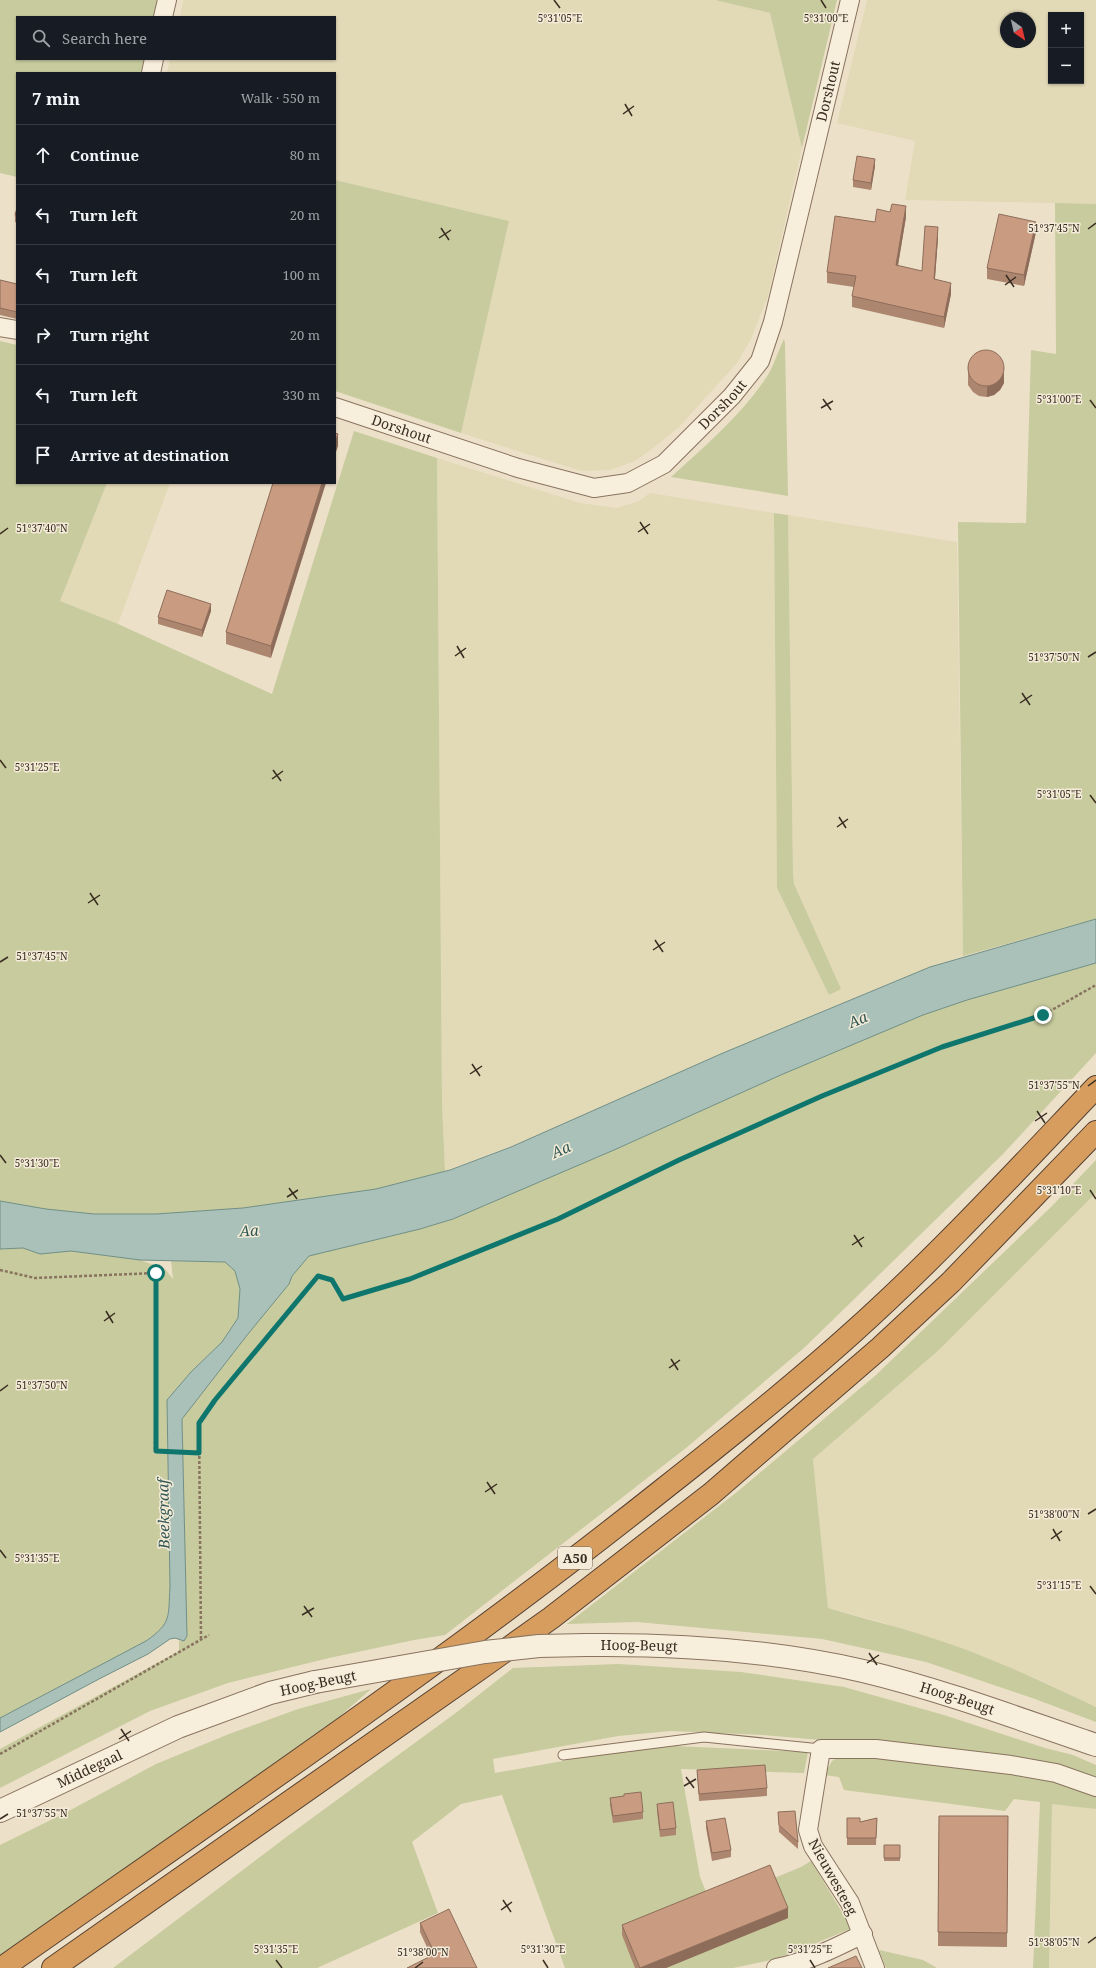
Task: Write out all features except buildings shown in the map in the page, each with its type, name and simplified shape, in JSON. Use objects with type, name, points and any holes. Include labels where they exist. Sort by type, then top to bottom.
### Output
[{"type":"highway","name":"A50","points":[[2,1968],[491,1622],[604,1537],[757,1415],[853,1332],[947,1243],[1096,1086]]},
{"type":"highway","name":"A50","points":[[53,1968],[481,1668],[550,1618],[711,1494],[880,1348],[951,1282],[1096,1132]]},
{"type":"street","points":[[163,16],[167,0]]},
{"type":"street","name":"Dorshout","points":[[336,407],[518,468],[594,488],[628,483],[664,464],[732,396],[760,361],[773,322],[850,0]]},
{"type":"street","points":[[150,72],[154,60]]},
{"type":"street","points":[[0,327],[16,330]]},
{"type":"street","name":"Hoog-Beugt","points":[[178,1727],[270,1693],[315,1682],[485,1652],[539,1646],[586,1645],[702,1647],[778,1655],[862,1671],[990,1708],[1096,1745]]},
{"type":"street","name":"Middegaal","points":[[0,1811],[178,1727]]},
{"type":"street","points":[[821,1749],[876,1750],[1010,1765],[1056,1773],[1096,1787]]},
{"type":"street","name":"Nieuwesteeg","points":[[821,1749],[819,1773],[808,1830],[813,1846],[850,1903],[875,1968]]},
{"type":"street","points":[[776,1968],[790,1965],[830,1950],[863,1934]]},
{"type":"lane","points":[[563,1756],[704,1737],[821,1749]]},
{"type":"path","points":[[201,1639],[199,1423],[215,1400],[318,1276],[332,1280],[343,1299],[410,1279],[558,1219],[679,1160],[822,1096],[942,1047],[1043,1015],[1096,985]]},
{"type":"path","points":[[0,1270],[35,1278],[156,1273],[156,1451],[199,1453]]},
{"type":"path","points":[[0,1754],[209,1635]]},
{"type":"shaded area","points":[[183,0],[715,0],[770,13],[802,148],[768,296],[751,339],[737,363],[679,427],[635,461],[610,470],[581,471],[461,433],[509,221],[336,180],[336,72],[167,72],[170,60],[336,60],[336,16],[180,16]]},
{"type":"shaded area","points":[[867,0],[1096,0],[1096,204],[905,200],[915,141],[837,123]]},
{"type":"shaded area","points":[[437,458],[580,503],[617,508],[639,501],[650,493],[774,513],[777,888],[829,995],[840,989],[794,884],[793,873],[788,515],[957,542],[963,956],[930,967],[878,988],[723,1053],[540,1135],[445,1171],[442,1104]]},
{"type":"shaded area","points":[[107,484],[170,484],[118,624],[60,601]]},
{"type":"shaded area","points":[[1096,1193],[1096,1707],[1038,1679],[878,1621],[828,1608],[813,1458],[940,1349]]},
{"type":"shaded area","points":[[1052,1803],[1096,1809],[1096,1968],[1049,1968]]},
{"type":"green space","points":[[0,0],[158,0],[155,16],[16,16],[16,60],[145,60],[142,72],[16,72],[16,177],[0,173]]},
{"type":"green space","points":[[715,0],[837,0],[802,148],[770,13]]},
{"type":"green space","points":[[336,180],[509,221],[461,433],[336,391]]},
{"type":"green space","points":[[1055,203],[1096,204],[1096,919],[963,956],[958,522],[1026,523],[1031,350],[1056,354]]},
{"type":"green space","points":[[784,339],[788,496],[671,477],[744,407],[770,371]]},
{"type":"green space","points":[[0,341],[16,345],[16,484],[107,484],[60,601],[118,624],[272,694],[354,431],[437,458],[442,1104],[445,1171],[376,1189],[243,1208],[156,1214],[94,1214],[46,1209],[0,1201]]},
{"type":"green space","points":[[774,513],[788,515],[794,884],[841,989],[829,995],[777,888]]},
{"type":"green space","points":[[1096,963],[1096,1053],[1003,1154],[804,1348],[686,1448],[445,1635],[329,1658],[228,1683],[150,1711],[0,1788],[0,1749],[179,1651],[179,1640],[181,1641],[187,1636],[182,1419],[289,1284],[292,1276],[309,1256],[420,1229],[453,1219],[614,1150],[783,1074],[923,1015],[967,1000]]},
{"type":"green space","points":[[1096,1160],[1096,1193],[940,1349],[813,1459],[828,1608],[935,1639],[1006,1666],[1096,1707],[1096,1722],[1035,1699],[926,1662],[822,1639],[637,1622],[567,1624],[737,1492],[876,1375],[1052,1206]]},
{"type":"green space","points":[[23,1248],[40,1254],[71,1251],[140,1260],[165,1269],[173,1279],[171,1261],[225,1262],[235,1271],[240,1289],[238,1318],[222,1342],[191,1372],[167,1400],[170,1587],[168,1613],[164,1624],[146,1641],[0,1718],[0,1249]]},
{"type":"green space","points":[[619,1664],[741,1672],[844,1687],[944,1715],[1045,1748],[1073,1755],[1096,1765],[1096,1780],[1056,1764],[1027,1758],[763,1735],[671,1731],[618,1736],[493,1759],[495,1773],[630,1749],[675,1746],[808,1752],[804,1773],[681,1769],[700,1877],[711,1904],[801,1867],[811,1861],[848,1922],[850,1929],[771,1960],[733,1968],[565,1968],[502,1795],[461,1804],[412,1842],[438,1913],[317,1968],[113,1968],[289,1835],[457,1712],[513,1668]]},
{"type":"green space","points":[[371,1689],[339,1717],[0,1960],[0,1845],[65,1813],[156,1764],[229,1734],[298,1709]]},
{"type":"green space","points":[[843,1754],[1023,1771],[1074,1786],[1096,1797],[1096,1809],[1052,1804],[1049,1968],[1033,1968],[1040,1802],[1014,1799],[1005,1811],[844,1790],[839,1777],[824,1775],[832,1761]]},
{"type":"green space","points":[[879,1950],[923,1960],[937,1968],[886,1968]]},
{"type":"water","name":"Aa","points":[[1096,919],[1096,963],[967,1000],[923,1015],[783,1074],[614,1150],[453,1219],[420,1229],[309,1256],[292,1276],[289,1284],[182,1419],[187,1636],[184,1641],[175,1638],[170,1639],[148,1654],[0,1732],[0,1718],[146,1641],[164,1624],[168,1613],[170,1587],[167,1400],[191,1372],[222,1342],[238,1318],[240,1289],[235,1271],[225,1262],[140,1260],[71,1251],[40,1254],[23,1248],[0,1249],[0,1201],[46,1209],[94,1214],[156,1214],[243,1208],[376,1189],[450,1170],[511,1147],[723,1053],[930,967]]},
{"type":"route","points":[[156,1273],[156,1451],[199,1453],[199,1423],[215,1400],[318,1276],[332,1280],[343,1299],[410,1279],[558,1219],[679,1160],[822,1096],[942,1047],[1043,1015]]},
{"type":"water label","name":"Beekgraaf","points":[[164,1514]]}]
